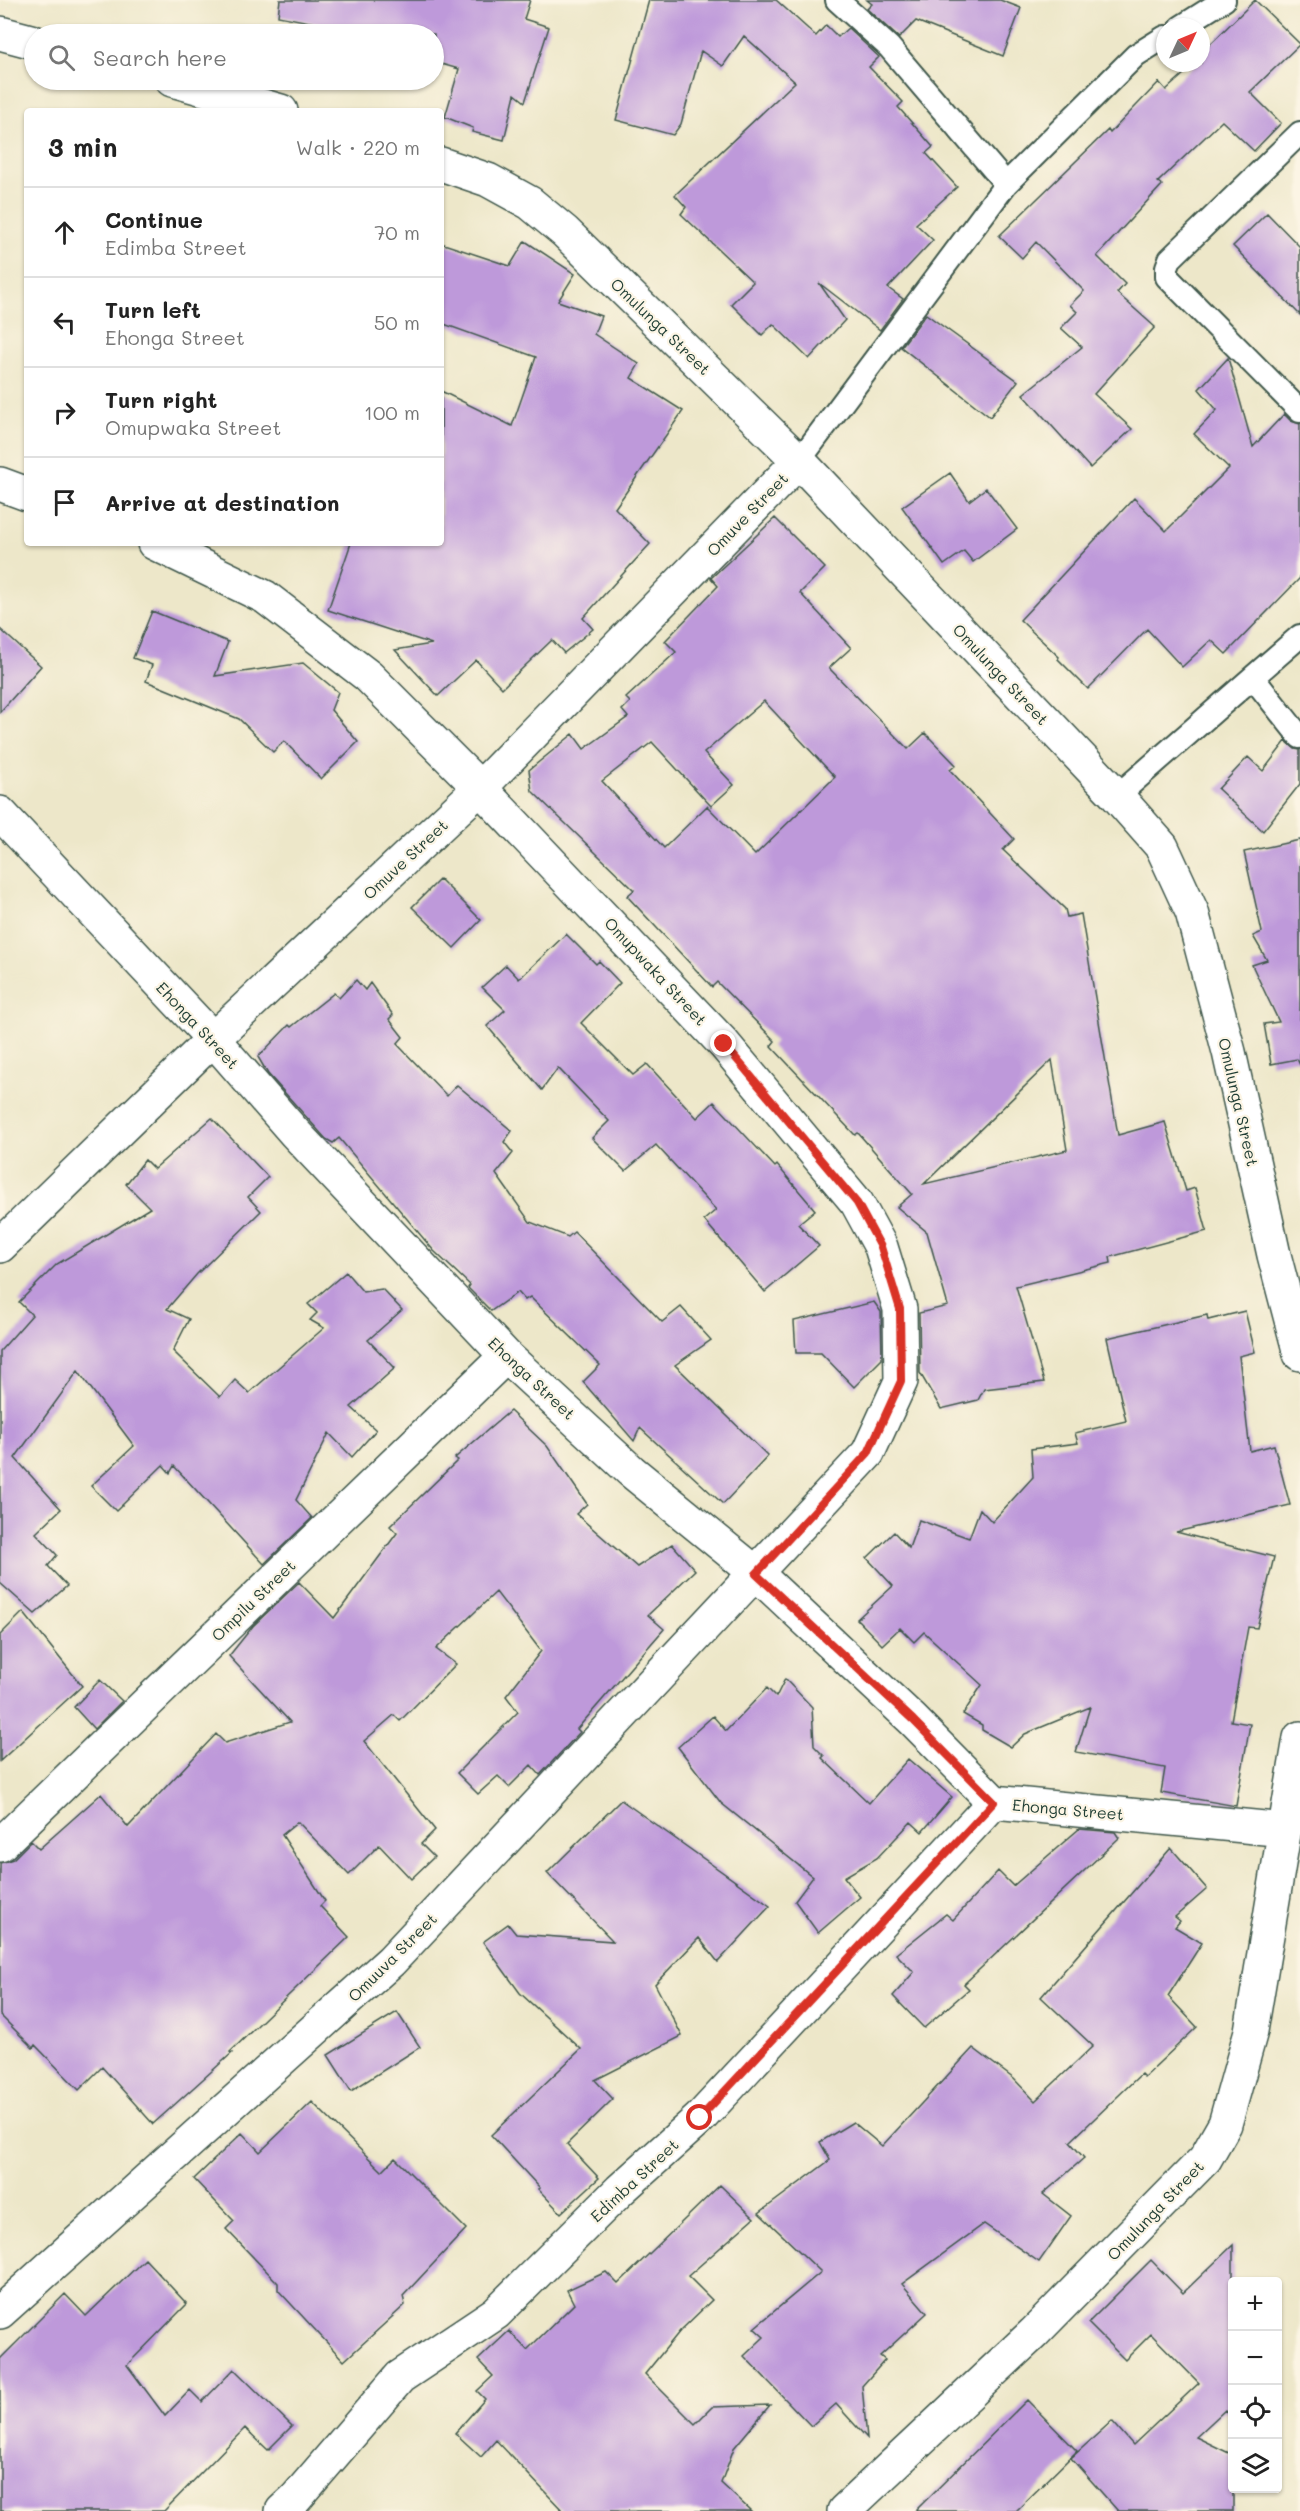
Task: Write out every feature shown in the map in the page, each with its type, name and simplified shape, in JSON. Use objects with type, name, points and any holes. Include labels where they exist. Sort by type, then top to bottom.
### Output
[{"type":"street","points":[[0,33],[24,39]]},
{"type":"street","points":[[207,90],[270,108]]},
{"type":"street","name":"Omulunga Street","points":[[444,165],[488,180],[530,202],[565,232],[800,460],[1117,796],[1162,847],[1192,912],[1226,1041],[1274,1255],[1300,1354]]},
{"type":"street","name":"Omuve Street","points":[[0,1246],[213,1039],[480,788],[800,460]]},
{"type":"street","points":[[0,484],[24,493]]},
{"type":"street","name":"Omupwaka Street","points":[[160,546],[265,597],[368,676],[480,788],[724,1044],[857,1203],[881,1247],[900,1309],[901,1381],[868,1453],[756,1574]]},
{"type":"street","name":"Ehonga Street","points":[[0,813],[213,1039],[295,1133],[506,1356],[632,1471],[756,1574],[913,1720],[994,1802],[1286,1830]]},
{"type":"street","name":"Ompilu Street","points":[[0,1845],[506,1356]]},
{"type":"street","name":"Omuuva Street","points":[[0,2312],[391,1961],[756,1574]]},
{"type":"street","name":"Omulunga Street","points":[[844,2511],[1035,2333],[1205,2159],[1225,2124],[1251,2031],[1300,1738]]},
{"type":"street","name":"Edimba Street","points":[[282,2511],[296,2498],[400,2377],[496,2313],[620,2190],[700,2118],[994,1802]]},
{"type":"lane","points":[[837,0],[889,47],[1006,184]]},
{"type":"lane","points":[[1195,18],[1224,0]]},
{"type":"lane","points":[[800,460],[1006,184],[1136,55],[1156,43]]},
{"type":"lane","points":[[1300,133],[1170,259],[1167,277],[1300,411]]},
{"type":"lane","points":[[1117,796],[1254,679],[1300,636]]},
{"type":"lane","points":[[1254,679],[1300,737]]},
{"type":"building","points":[[280,0],[530,0],[524,19],[549,27],[525,102],[515,94],[504,140],[472,132],[473,128],[445,117],[459,69],[444,65],[444,24],[320,24],[278,16]]},
{"type":"building","points":[[649,0],[776,0],[816,36],[826,25],[838,37],[848,28],[879,57],[869,67],[903,102],[898,107],[933,147],[926,153],[957,187],[916,224],[933,240],[888,288],[903,299],[880,330],[819,283],[845,320],[809,359],[773,324],[762,335],[731,304],[753,282],[681,214],[686,207],[675,195],[795,82],[744,36],[723,66],[701,51],[681,124],[673,135],[616,120]]},
{"type":"building","points":[[867,0],[1000,0],[1021,8],[1003,56],[916,21],[899,38],[867,9],[872,4]]},
{"type":"building","points":[[1255,0],[1300,44],[1250,92],[1281,123],[1254,151],[1222,121],[1158,182],[1162,185],[1097,256],[1125,284],[1117,293],[1155,327],[1094,394],[1132,429],[1090,468],[1023,394],[1082,347],[1061,328],[1077,312],[1070,305],[1084,291],[1036,242],[1022,258],[999,236],[1108,130],[1110,133],[1159,82],[1166,90],[1186,72],[1210,72],[1210,44]]},
{"type":"building","points":[[1267,213],[1300,247],[1300,315],[1233,246]]},
{"type":"building","points":[[525,241],[575,274],[558,301],[601,316],[594,334],[639,364],[631,378],[683,411],[615,508],[650,544],[583,618],[593,629],[564,653],[552,640],[502,688],[476,660],[438,696],[395,650],[432,644],[328,610],[350,546],[444,546],[444,392],[512,426],[536,357],[444,324],[444,244],[510,266]]},
{"type":"building","points":[[926,314],[1018,381],[990,417],[901,347]]},
{"type":"building","points":[[1228,358],[1253,447],[1284,414],[1291,421],[1300,424],[1300,578],[1226,654],[1211,640],[1182,667],[1147,629],[1088,689],[1058,659],[1059,657],[1020,620],[1134,498],[1166,531],[1229,468],[1194,434],[1217,410],[1199,389]]},
{"type":"building","points":[[950,473],[969,501],[986,488],[1017,529],[973,562],[964,551],[944,565],[902,507]]},
{"type":"building","points":[[775,518],[825,568],[800,593],[851,648],[829,668],[908,749],[925,733],[956,765],[950,770],[1014,839],[1003,850],[1065,909],[1067,917],[1081,914],[1118,1135],[1165,1122],[1186,1191],[1195,1188],[1207,1231],[1110,1257],[1111,1263],[1016,1286],[1044,1382],[984,1389],[978,1400],[941,1409],[920,1373],[919,1313],[948,1306],[927,1232],[897,1207],[912,1194],[858,1133],[855,1135],[771,1046],[775,1041],[717,982],[712,987],[627,896],[634,890],[532,791],[529,770],[573,734],[584,749],[628,717],[622,710],[630,702],[626,698],[676,652],[665,641],[718,586],[711,578]],"holes":[[[764,701],[835,777],[755,855],[707,806],[664,848],[602,781],[652,742],[711,806],[734,785],[704,753]],[[1052,1060],[1067,1150],[924,1184]]]},
{"type":"building","points":[[152,611],[228,642],[215,676],[303,663],[338,692],[331,710],[358,742],[321,779],[284,741],[273,752],[239,719],[146,681],[152,665],[133,658]]},
{"type":"building","points":[[0,629],[41,666],[0,712]]},
{"type":"building","points":[[1286,741],[1295,749],[1300,750],[1300,784],[1263,831],[1218,789],[1248,757],[1263,771]]},
{"type":"building","points":[[1300,840],[1300,1065],[1297,1059],[1271,1064],[1264,1024],[1279,1022],[1252,965],[1267,960],[1253,936],[1262,932],[1244,852]]},
{"type":"building","points":[[440,879],[481,920],[454,948],[412,907]]},
{"type":"building","points":[[566,934],[596,964],[599,961],[620,983],[581,1023],[633,1075],[647,1064],[697,1118],[714,1102],[775,1167],[777,1165],[815,1210],[798,1224],[819,1246],[765,1292],[704,1220],[716,1210],[656,1145],[625,1171],[592,1138],[609,1121],[558,1068],[542,1090],[487,1026],[505,1010],[482,987],[506,965],[519,979]]},
{"type":"building","points":[[356,980],[365,990],[370,983],[393,1015],[389,1019],[403,1037],[397,1044],[447,1096],[457,1085],[512,1131],[504,1142],[513,1153],[496,1174],[530,1222],[568,1237],[574,1232],[662,1322],[681,1307],[711,1340],[675,1365],[768,1456],[723,1504],[640,1428],[634,1441],[583,1382],[600,1365],[530,1297],[525,1300],[518,1292],[491,1311],[468,1288],[470,1285],[434,1251],[339,1138],[333,1143],[326,1139],[268,1074],[258,1057],[289,1025],[291,1027],[334,993],[339,998]]},
{"type":"building","points":[[212,1118],[268,1177],[248,1197],[261,1211],[197,1274],[167,1309],[189,1319],[173,1351],[220,1397],[235,1380],[249,1393],[324,1328],[310,1320],[317,1313],[308,1304],[346,1272],[363,1292],[382,1289],[402,1310],[368,1340],[395,1368],[351,1407],[376,1430],[352,1457],[329,1433],[296,1500],[312,1518],[264,1564],[174,1466],[170,1473],[163,1465],[116,1511],[91,1486],[134,1446],[78,1371],[15,1458],[61,1509],[36,1533],[57,1555],[48,1566],[67,1586],[35,1614],[0,1583],[0,1351],[32,1315],[19,1302],[57,1264],[150,1208],[126,1184],[145,1160],[154,1169]]},
{"type":"building","points":[[874,1302],[881,1312],[882,1359],[854,1387],[821,1353],[796,1353],[794,1321]]},
{"type":"building","points":[[1245,1311],[1255,1352],[1239,1356],[1250,1451],[1274,1445],[1290,1505],[1176,1532],[1274,1557],[1257,1628],[1248,1627],[1231,1721],[1250,1724],[1236,1806],[1161,1793],[1165,1768],[1076,1752],[1090,1707],[1025,1734],[1011,1747],[982,1730],[982,1725],[963,1714],[982,1685],[924,1632],[914,1642],[900,1628],[882,1645],[857,1619],[893,1586],[867,1558],[894,1532],[909,1548],[919,1520],[969,1538],[980,1509],[992,1522],[1033,1477],[1031,1449],[1078,1443],[1075,1433],[1126,1421],[1107,1338],[1207,1315],[1208,1320]]},
{"type":"building","points":[[510,1411],[547,1446],[587,1504],[576,1514],[637,1567],[672,1544],[695,1570],[648,1615],[664,1629],[577,1729],[580,1732],[540,1775],[531,1765],[509,1787],[498,1776],[478,1794],[457,1773],[518,1712],[506,1696],[541,1651],[496,1592],[436,1649],[456,1664],[400,1721],[394,1715],[364,1741],[435,1830],[421,1844],[434,1857],[411,1879],[379,1845],[349,1875],[298,1822],[282,1835],[325,1901],[320,1906],[349,1937],[230,2052],[232,2053],[153,2124],[102,2067],[79,2090],[35,2045],[33,2048],[0,2015],[0,1863],[13,1859],[31,1841],[39,1849],[101,1794],[128,1827],[216,1734],[225,1743],[290,1722],[229,1656],[253,1626],[299,1582],[334,1618],[397,1533],[390,1526],[458,1460],[455,1458]]},
{"type":"building","points":[[23,1612],[82,1686],[0,1761],[0,1635]]},
{"type":"building","points":[[785,1679],[812,1707],[814,1746],[824,1756],[822,1758],[869,1803],[908,1759],[952,1797],[922,1832],[911,1822],[877,1858],[844,1877],[860,1897],[818,1933],[795,1901],[813,1877],[721,1803],[678,1747],[713,1716],[726,1731],[767,1688],[776,1697]]},
{"type":"building","points":[[100,1680],[122,1701],[94,1729],[74,1707]]},
{"type":"building","points":[[621,1800],[770,1906],[718,1962],[699,1938],[655,1984],[682,2036],[595,2080],[613,2099],[567,2144],[599,2178],[561,2213],[491,2135],[581,2049],[520,1993],[483,1942],[508,1924],[516,1934],[613,1941],[547,1873]]},
{"type":"building","points":[[1079,1829],[1115,1832],[1119,1838],[964,1984],[969,1989],[924,2028],[893,1996],[914,1972],[896,1954],[946,1914],[953,1920],[998,1871],[1013,1886]]},
{"type":"building","points":[[1171,1848],[1207,1889],[1175,1917],[1180,1921],[1175,1927],[1202,1943],[1168,1996],[1197,2027],[1144,2077],[1141,2074],[1070,2142],[1084,2158],[1043,2194],[1071,2216],[1039,2262],[984,2224],[902,2284],[927,2313],[880,2356],[885,2360],[862,2386],[867,2438],[836,2404],[811,2426],[744,2356],[764,2337],[754,2328],[821,2272],[759,2213],[830,2160],[820,2142],[853,2122],[882,2146],[973,2048],[1014,2079],[1035,2101],[1093,2046],[1041,1997]]},
{"type":"building","points":[[397,2012],[420,2047],[351,2091],[328,2055]]},
{"type":"building","points":[[312,2102],[382,2171],[395,2158],[466,2229],[403,2296],[405,2305],[344,2361],[278,2290],[278,2283],[226,2229],[234,2221],[194,2179],[242,2133],[260,2152]]},
{"type":"building","points":[[720,2185],[754,2218],[688,2276],[712,2300],[680,2331],[645,2374],[695,2424],[712,2407],[770,2405],[734,2448],[721,2483],[751,2511],[563,2511],[496,2440],[481,2457],[455,2433],[485,2399],[477,2391],[493,2376],[478,2360],[509,2331],[527,2350],[574,2304],[567,2290],[606,2272],[618,2284]]},
{"type":"building","points":[[1233,2245],[1233,2277],[1228,2277],[1228,2413],[1225,2410],[1196,2437],[1228,2453],[1228,2493],[1233,2493],[1233,2511],[1118,2511],[1071,2458],[1112,2421],[1133,2445],[1199,2383],[1151,2334],[1125,2360],[1088,2323],[1151,2260],[1183,2293]]},
{"type":"building","points":[[145,2259],[187,2304],[127,2365],[165,2416],[190,2390],[202,2402],[234,2369],[292,2426],[268,2450],[245,2428],[164,2511],[0,2511],[0,2359],[65,2294],[86,2316]]},
{"type":"building","points":[[1027,2400],[1077,2451],[1016,2511],[915,2511]]},
{"type":"route","points":[[700,2118],[994,1802],[913,1720],[756,1574],[868,1453],[901,1381],[900,1309],[881,1247],[857,1203],[724,1044]]}]
